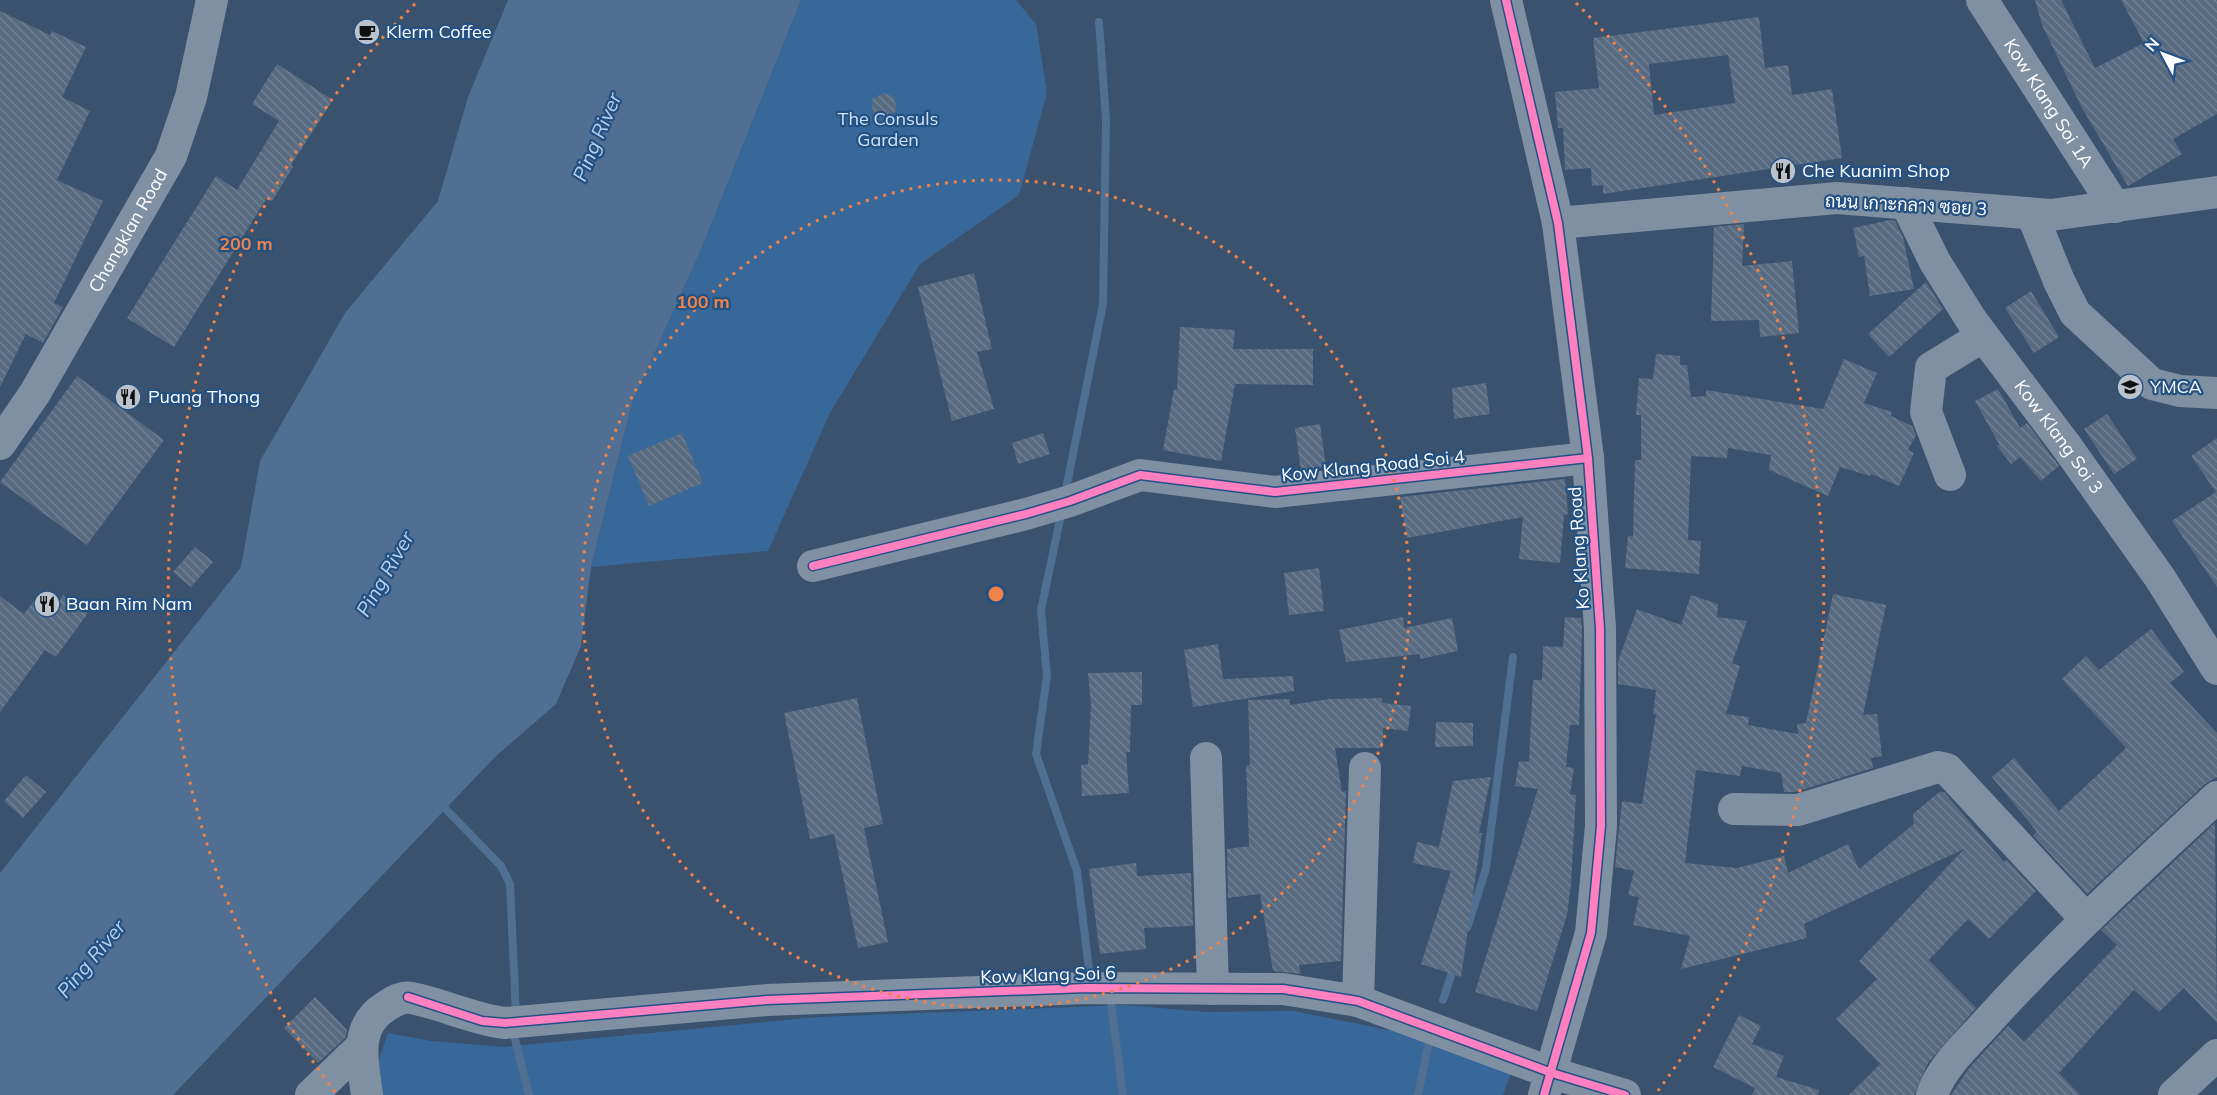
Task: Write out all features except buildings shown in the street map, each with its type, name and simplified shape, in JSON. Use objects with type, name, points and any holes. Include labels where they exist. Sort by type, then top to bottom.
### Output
[{"type":"street","name":"Changklan Road","points":[[0,444],[35,393],[171,156],[191,97],[212,0]]},
{"type":"street","name":"Ko Klang Road","points":[[1506,0],[1558,223],[1588,458],[1599,628],[1601,826],[1591,933],[1548,1084]]},
{"type":"street","name":"Kow Klang Soi 1A","points":[[1982,0],[2115,207]]},
{"type":"street","name":"ถนน เกาะกลาง ซอย 3","points":[[1558,223],[1837,198],[2051,215],[2217,192]]},
{"type":"street","name":"Kow Klang Soi 3","points":[[1906,203],[1935,262],[1983,336],[2067,447],[2160,578],[2205,627],[2217,669]]},
{"type":"street","points":[[2032,214],[2075,314],[2152,384],[2180,391],[2217,393]]},
{"type":"street","points":[[1950,475],[1926,412],[1931,368],[1983,336]]},
{"type":"street","name":"Kow Klang Road Soi 4","points":[[813,566],[1064,503],[1140,475],[1275,492],[1588,458]]},
{"type":"street","points":[[1206,758],[1213,989]]},
{"type":"street","points":[[1734,809],[1798,810],[1938,767],[1947,769],[2086,919]]},
{"type":"street","points":[[1358,1001],[1365,768]]},
{"type":"street","points":[[1932,1095],[1941,1074],[2030,975],[2086,919],[2217,797]]},
{"type":"street","name":"Kow Klang Soi 6","points":[[361,1047],[365,1028],[375,1013],[408,997],[482,1021],[519,1021],[767,1000],[1086,988],[1283,988],[1358,1001],[1548,1084],[1625,1095]]},
{"type":"street","points":[[311,1095],[361,1047]]},
{"type":"street","points":[[361,1047],[368,1095]]},
{"type":"street","points":[[2174,1095],[2217,1055]]},
{"type":"green space","name":"The Consuls Garden","points":[[801,0],[1016,0],[1036,24],[1047,93],[1019,195],[920,264],[830,413],[768,551],[591,567],[632,403],[700,252]]},
{"type":"green space","points":[[1126,1005],[1206,1012],[1294,1011],[1413,1035],[1512,1070],[1503,1095],[381,1095],[374,1074],[388,1033],[431,1041],[504,1047],[818,1017]]},
{"type":"water","name":"Ping River","points":[[508,0],[801,0],[700,252],[632,403],[591,567],[581,646],[556,704],[495,757],[173,1095],[0,1095],[0,873],[241,567],[260,461],[345,313],[438,201],[468,97]]},
{"type":"waterway","points":[[1065,494],[1103,304],[1106,120],[1099,22]]},
{"type":"waterway","points":[[1062,510],[1041,610],[1047,676],[1036,754],[1077,871],[1090,978]]},
{"type":"waterway","points":[[1467,928],[1486,869],[1513,657]]},
{"type":"waterway","points":[[438,801],[501,866],[510,884],[516,1015]]},
{"type":"waterway","points":[[1443,1000],[1455,963]]},
{"type":"waterway","points":[[1111,1003],[1123,1095]]},
{"type":"waterway","points":[[515,1028],[515,1039],[529,1095]]},
{"type":"waterway","points":[[1418,1095],[1430,1038]]},
{"type":"cycle path","points":[[1506,0],[1558,223],[1588,458],[1600,628],[1601,826],[1591,933],[1544,1095]]},
{"type":"cycle path","points":[[813,566],[1026,514],[1070,501],[1140,475],[1275,492],[1588,458]]},
{"type":"cycle path","points":[[408,997],[482,1021],[505,1023],[767,1000],[1086,988],[1283,989],[1358,1001],[1552,1073],[1625,1095]]},
{"type":"place","name":"Klerm Coffee","points":[[367,32]]},
{"type":"place","name":"Che Kuanim Shop","points":[[1783,171]]},
{"type":"place","name":"YMCA","points":[[2130,387]]},
{"type":"place","name":"Puang Thong","points":[[128,397]]},
{"type":"place","name":"Baan Rim Nam","points":[[47,604]]}]
